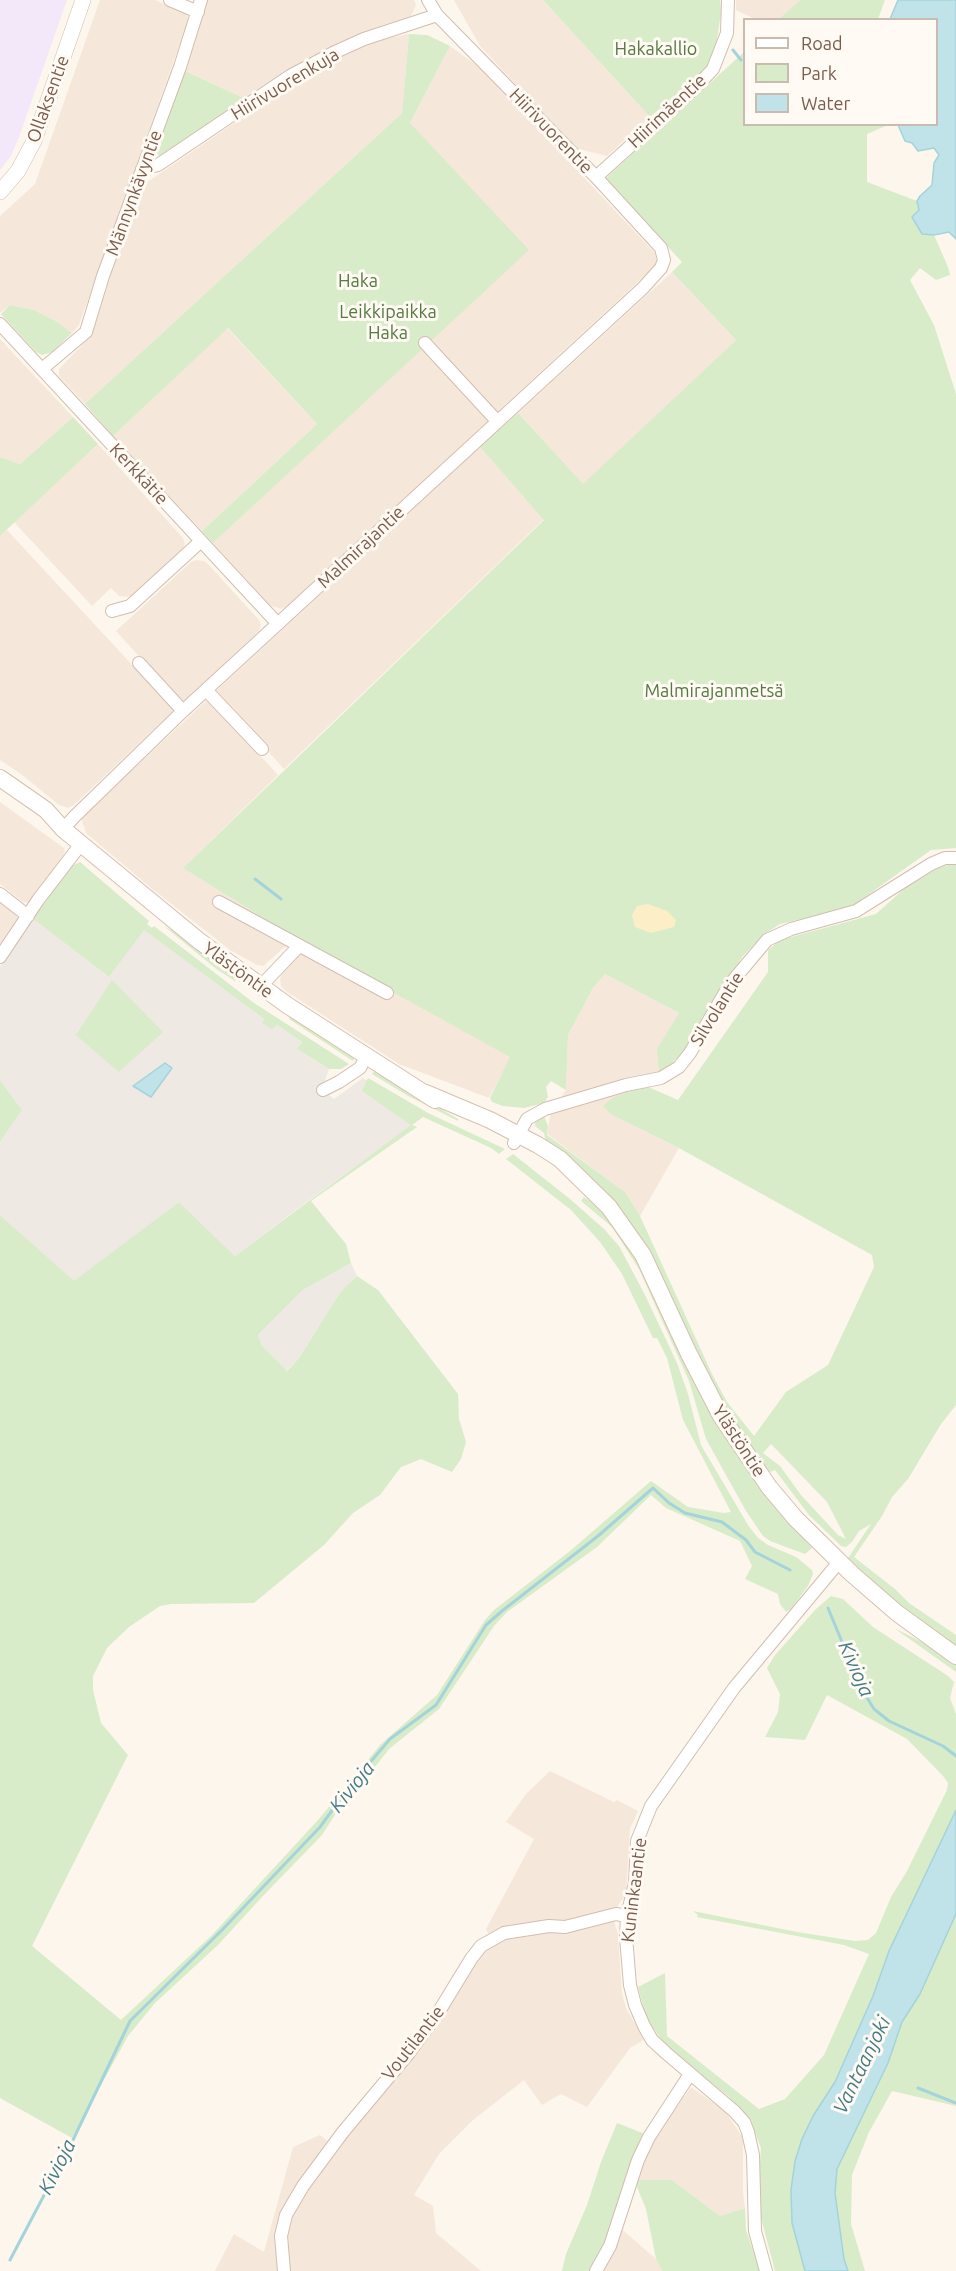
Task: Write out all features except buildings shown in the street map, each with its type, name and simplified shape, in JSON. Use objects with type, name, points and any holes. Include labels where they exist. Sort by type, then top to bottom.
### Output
[{"type":"main road","name":"Ylästöntie","points":[[0,778],[46,810],[81,844],[198,940],[261,987],[459,1116],[516,1138],[581,1179],[609,1207],[643,1255],[707,1389],[750,1461],[796,1519],[839,1562],[897,1613],[956,1656]]},
{"type":"main road","name":"Ylästöntie","points":[[0,783],[34,813],[63,829]]},
{"type":"street","name":"Ollaksentie","points":[[0,192],[18,171],[34,141],[83,0]]},
{"type":"street","points":[[170,0],[199,6]]},
{"type":"street","name":"Hiirivuorentie","points":[[428,0],[437,15],[596,177],[661,248],[664,260],[661,268]]},
{"type":"street","name":"Hiirimäentie","points":[[596,177],[713,69],[727,33],[728,0]]},
{"type":"street","name":"Männynkävyntie","points":[[42,369],[86,332],[103,276],[180,67],[199,6]]},
{"type":"street","name":"Hiirivuorenkuja","points":[[142,169],[159,164],[290,76],[333,53],[364,39],[437,15]]},
{"type":"street","name":"Malmirajantie","points":[[63,829],[183,711],[643,288],[661,268]]},
{"type":"street","name":"Kerkkätie","points":[[0,324],[278,624]]},
{"type":"street","points":[[425,343],[497,421]]},
{"type":"street","points":[[112,611],[130,606],[201,541]]},
{"type":"street","points":[[139,663],[183,711]]},
{"type":"street","points":[[206,690],[262,749]]},
{"type":"street","points":[[0,957],[81,844]]},
{"type":"street","name":"Silvolantie","points":[[516,1138],[527,1119],[545,1109],[626,1085],[661,1078],[679,1067],[690,1053],[730,984],[766,940],[791,929],[856,911],[921,869],[945,858],[956,858]]},
{"type":"street","points":[[0,894],[28,916]]},
{"type":"street","points":[[219,902],[387,993]]},
{"type":"street","points":[[261,987],[299,946]]},
{"type":"street","points":[[323,1090],[360,1068],[366,1057]]},
{"type":"street","name":"Kuninkaantie","points":[[766,2271],[755,2231],[753,2155],[748,2132],[744,2122],[734,2111],[652,2040],[635,2005],[627,1959],[627,1916],[635,1883],[637,1841],[651,1806],[734,1688],[839,1562]]},
{"type":"street","name":"Voutilantie","points":[[284,2271],[281,2236],[286,2215],[303,2186],[338,2138],[409,2053],[481,1946],[504,1933],[549,1926],[565,1927],[616,1914],[627,1916]]},
{"type":"street","points":[[596,2271],[610,2246],[638,2160],[649,2137],[690,2074]]},
{"type":"shaded area","points":[[0,0],[67,0],[19,137],[11,156],[0,170]]},
{"type":"shaded area","points":[[100,0],[155,0],[185,13],[188,17],[79,325],[72,333],[56,321],[34,310],[10,305],[0,313],[0,216],[35,184]]},
{"type":"shaded area","points":[[207,0],[414,0],[416,5],[411,16],[380,26],[304,61],[246,99],[185,71]]},
{"type":"shaded area","points":[[454,0],[543,0],[650,117],[607,156],[575,148],[480,46]]},
{"type":"shaded area","points":[[736,0],[800,0],[781,18],[753,18],[736,10]]},
{"type":"shaded area","points":[[409,34],[402,113],[85,404],[59,376],[59,369],[85,342],[90,332],[143,185],[312,70],[379,40]]},
{"type":"shaded area","points":[[450,46],[482,69],[655,253],[656,259],[656,265],[652,269],[495,414],[429,342],[410,123]]},
{"type":"shaded area","points":[[672,272],[736,340],[583,485],[518,413]]},
{"type":"shaded area","points":[[227,328],[317,424],[202,531],[113,436]]},
{"type":"shaded area","points":[[0,339],[73,417],[20,464],[0,457]]},
{"type":"shaded area","points":[[423,348],[491,418],[290,604],[282,609],[271,606],[213,543]]},
{"type":"shaded area","points":[[98,444],[183,538],[185,544],[131,597],[119,596],[111,588],[92,606],[14,522]]},
{"type":"shaded area","points":[[480,447],[544,519],[284,769],[215,692]]},
{"type":"shaded area","points":[[7,530],[174,710],[74,805],[68,808],[59,805],[0,760],[0,536]]},
{"type":"shaded area","points":[[196,560],[208,564],[261,625],[259,631],[182,703],[116,631],[191,562]]},
{"type":"shaded area","points":[[208,699],[278,775],[183,868],[295,938],[263,966],[230,950],[150,887],[86,833],[81,818]]},
{"type":"shaded area","points":[[0,802],[64,848],[65,852],[31,903],[23,902],[0,884]]},
{"type":"shaded area","points":[[0,900],[18,918],[18,921],[0,946]]},
{"type":"shaded area","points":[[33,919],[109,977],[143,929],[264,1019],[262,1023],[277,1025],[302,1042],[298,1050],[329,1069],[322,1089],[334,1099],[363,1078],[423,1117],[235,1256],[179,1202],[74,1282],[0,1215],[0,1142],[22,1110],[0,1080],[0,967]]},
{"type":"shaded area","points":[[309,945],[511,1057],[489,1098],[399,1064],[287,992],[281,986],[280,978],[290,961]]},
{"type":"shaded area","points":[[605,974],[679,1013],[658,1049],[659,1075],[612,1115],[679,1148],[640,1216],[625,1192],[547,1134],[551,1112],[566,1090],[568,1035],[593,988]]},
{"type":"shaded area","points":[[351,1263],[357,1276],[341,1291],[299,1358],[286,1371],[262,1346],[258,1335],[303,1290]]},
{"type":"shaded area","points":[[550,1771],[638,1811],[630,1829],[626,1894],[612,1914],[618,1935],[622,1993],[626,2008],[644,2040],[630,2048],[587,2107],[561,2094],[542,2105],[524,2080],[473,2120],[439,2154],[414,2195],[433,2206],[436,2233],[481,2271],[215,2271],[234,2234],[264,2252],[293,2147],[320,2135],[335,2147],[492,1941],[486,1929],[534,1839],[506,1822],[526,1794]]},
{"type":"shaded area","points":[[691,2087],[726,2112],[743,2138],[745,2208],[720,2216],[672,2180],[634,2180],[654,2139]]},
{"type":"shaded area","points":[[618,2226],[656,2259],[662,2271],[601,2271]]},
{"type":"green space","name":"Hakakallio","points":[[543,0],[720,0],[721,13],[715,52],[709,65],[701,74],[650,117]]},
{"type":"green space","points":[[800,0],[885,0],[878,18],[780,18]]},
{"type":"green space","name":"Haka","points":[[409,34],[427,35],[450,46],[410,123],[529,250],[213,543],[202,531],[317,424],[228,328],[113,436],[85,404],[402,113]]},
{"type":"green space","name":"Malmirajanmetsä","points":[[743,53],[743,126],[886,126],[867,134],[867,182],[917,201],[922,234],[934,235],[950,275],[936,280],[920,268],[910,280],[934,325],[956,394],[956,848],[931,850],[851,907],[780,924],[763,935],[743,956],[712,1003],[687,1049],[659,1075],[657,1049],[679,1013],[605,974],[593,988],[568,1035],[566,1090],[551,1081],[546,1087],[548,1097],[544,1103],[524,1108],[503,1106],[492,1102],[490,1098],[510,1057],[295,938],[183,868],[544,520],[480,447],[518,413],[583,484],[736,340],[672,272],[682,262],[605,179]]},
{"type":"green space","points":[[185,71],[246,99],[164,157],[158,155],[155,149]]},
{"type":"green space","points":[[10,305],[34,310],[56,321],[72,333],[52,352],[42,355],[36,352],[1,314]]},
{"type":"green space","points":[[73,417],[98,444],[0,536],[0,457],[20,464]]},
{"type":"green space","points":[[80,862],[149,921],[147,924],[152,928],[154,926],[254,1003],[349,1064],[341,1069],[329,1069],[297,1049],[302,1042],[277,1025],[272,1029],[262,1023],[264,1019],[144,930],[109,977],[33,919],[70,867]]},
{"type":"green space","points":[[956,862],[956,1405],[941,1424],[908,1479],[892,1497],[854,1557],[909,1603],[956,1635],[956,1646],[888,1595],[848,1558],[871,1524],[859,1531],[846,1547],[841,1546],[809,1515],[775,1470],[770,1472],[762,1464],[723,1407],[658,1273],[543,1144],[544,1133],[535,1126],[543,1114],[548,1126],[547,1135],[625,1192],[640,1216],[712,1374],[727,1402],[754,1436],[786,1392],[828,1365],[874,1267],[872,1255],[679,1148],[612,1115],[603,1106],[614,1097],[646,1086],[678,1100],[768,972],[768,950],[780,940],[876,914],[905,888],[937,869]],"holes":[[[771,1444],[827,1502],[846,1539],[838,1535],[801,1495],[780,1466],[763,1453]]]},
{"type":"green space","points":[[164,926],[186,938],[236,979],[235,981],[215,968]]},
{"type":"green space","points":[[112,980],[163,1032],[119,1072],[76,1035]]},
{"type":"green space","points":[[290,1015],[355,1058],[353,1061],[289,1019]]},
{"type":"green space","points":[[375,1070],[458,1121],[408,1096],[372,1074]]},
{"type":"green space","points":[[368,1078],[428,1113],[505,1149],[499,1154],[491,1148],[423,1117],[412,1125],[417,1127],[311,1201],[346,1244],[351,1263],[303,1290],[258,1335],[262,1346],[287,1371],[299,1358],[341,1291],[357,1276],[378,1290],[458,1394],[459,1419],[466,1442],[461,1459],[452,1472],[421,1459],[401,1467],[380,1495],[353,1513],[324,1545],[254,1603],[160,1606],[129,1627],[107,1648],[93,1676],[93,1690],[101,1723],[128,1755],[32,1946],[121,2020],[212,1935],[318,1820],[381,1744],[437,1695],[485,1620],[494,1610],[570,1551],[651,1481],[688,1507],[724,1513],[731,1512],[683,1420],[667,1358],[657,1338],[653,1338],[622,1274],[600,1242],[571,1210],[506,1159],[513,1154],[570,1199],[604,1229],[619,1246],[677,1363],[688,1394],[701,1445],[748,1525],[758,1538],[796,1557],[812,1570],[813,1574],[808,1586],[791,1609],[786,1612],[780,1604],[778,1594],[745,1579],[752,1566],[740,1541],[666,1508],[651,1495],[597,1547],[507,1612],[494,1626],[439,1709],[389,1749],[340,1807],[322,1835],[218,1945],[155,2003],[128,2036],[72,2138],[0,2098],[0,1215],[74,1281],[179,1202],[235,1256],[411,1125],[362,1091]]},
{"type":"green space","points":[[0,1080],[22,1110],[0,1142]]},
{"type":"green space","points":[[584,1197],[604,1211],[619,1229],[783,1515],[812,1548],[805,1554],[770,1541],[763,1536],[746,1511],[706,1439],[689,1381],[639,1269],[612,1227],[581,1201]]},
{"type":"green space","points":[[831,1596],[843,1599],[873,1627],[954,1682],[950,1698],[956,1714],[956,1810],[889,1951],[873,1996],[835,2082],[813,2116],[802,2139],[795,2161],[792,2223],[805,2271],[775,2271],[760,2214],[761,2148],[750,2119],[728,2096],[679,2057],[661,2039],[646,2018],[638,1987],[665,1973],[667,2036],[759,2109],[785,2099],[824,2055],[869,1954],[844,1945],[697,1917],[698,1915],[693,1911],[797,1932],[855,1941],[868,1940],[876,1933],[891,1897],[907,1871],[947,1790],[948,1783],[943,1776],[907,1739],[827,1695],[805,1740],[765,1737],[778,1712],[780,1694],[767,1668],[775,1655],[816,1609]]},
{"type":"green space","points":[[894,1628],[922,1642],[956,1665],[956,1672]]},
{"type":"green space","points":[[956,1914],[956,2106],[892,2091],[869,2132],[852,2175],[851,2224],[865,2271],[848,2271],[844,2259],[835,2193],[837,2169],[888,2063],[902,2022],[920,1994]]},
{"type":"green space","points":[[617,2123],[645,2134],[599,2261],[588,2271],[562,2271],[566,2254]]},
{"type":"green space","points":[[634,2180],[672,2180],[720,2216],[745,2208],[746,2230],[760,2271],[662,2271],[656,2259],[646,2209]]},
{"type":"sand","points":[[648,904],[667,911],[676,920],[674,927],[651,933],[635,927],[632,915],[637,906]]},
{"type":"water","points":[[898,0],[956,0],[956,239],[949,232],[934,235],[922,234],[912,217],[919,210],[917,201],[920,196],[932,185],[934,163],[939,155],[934,148],[918,151],[912,143],[905,141],[898,126],[938,126],[938,18],[890,18]]},
{"type":"water","points":[[165,1063],[172,1068],[151,1097],[133,1086]]},
{"type":"water","name":"Vantaanjoki","points":[[956,1810],[956,1914],[920,1994],[902,2022],[888,2063],[837,2169],[835,2193],[844,2259],[848,2271],[805,2271],[792,2223],[791,2190],[795,2161],[802,2139],[813,2116],[835,2082],[873,1996],[889,1951]]},
{"type":"waterway","points":[[733,50],[741,60]]},
{"type":"waterway","points":[[255,879],[281,899]]},
{"type":"waterway","name":"Kivioja","points":[[10,2260],[72,2142],[130,2021],[223,1929],[320,1827],[350,1786],[390,1739],[436,1705],[486,1625],[598,1536],[653,1488],[669,1503],[685,1513],[722,1522],[746,1540],[755,1552],[790,1570]]},
{"type":"waterway","name":"Kivioja","points":[[828,1608],[861,1688],[874,1709],[889,1721],[943,1746],[956,1756]]},
{"type":"waterway","points":[[918,2088],[956,2103]]},
{"type":"park label","name":"Leikkipaikka Haka","points":[[388,322]]}]
